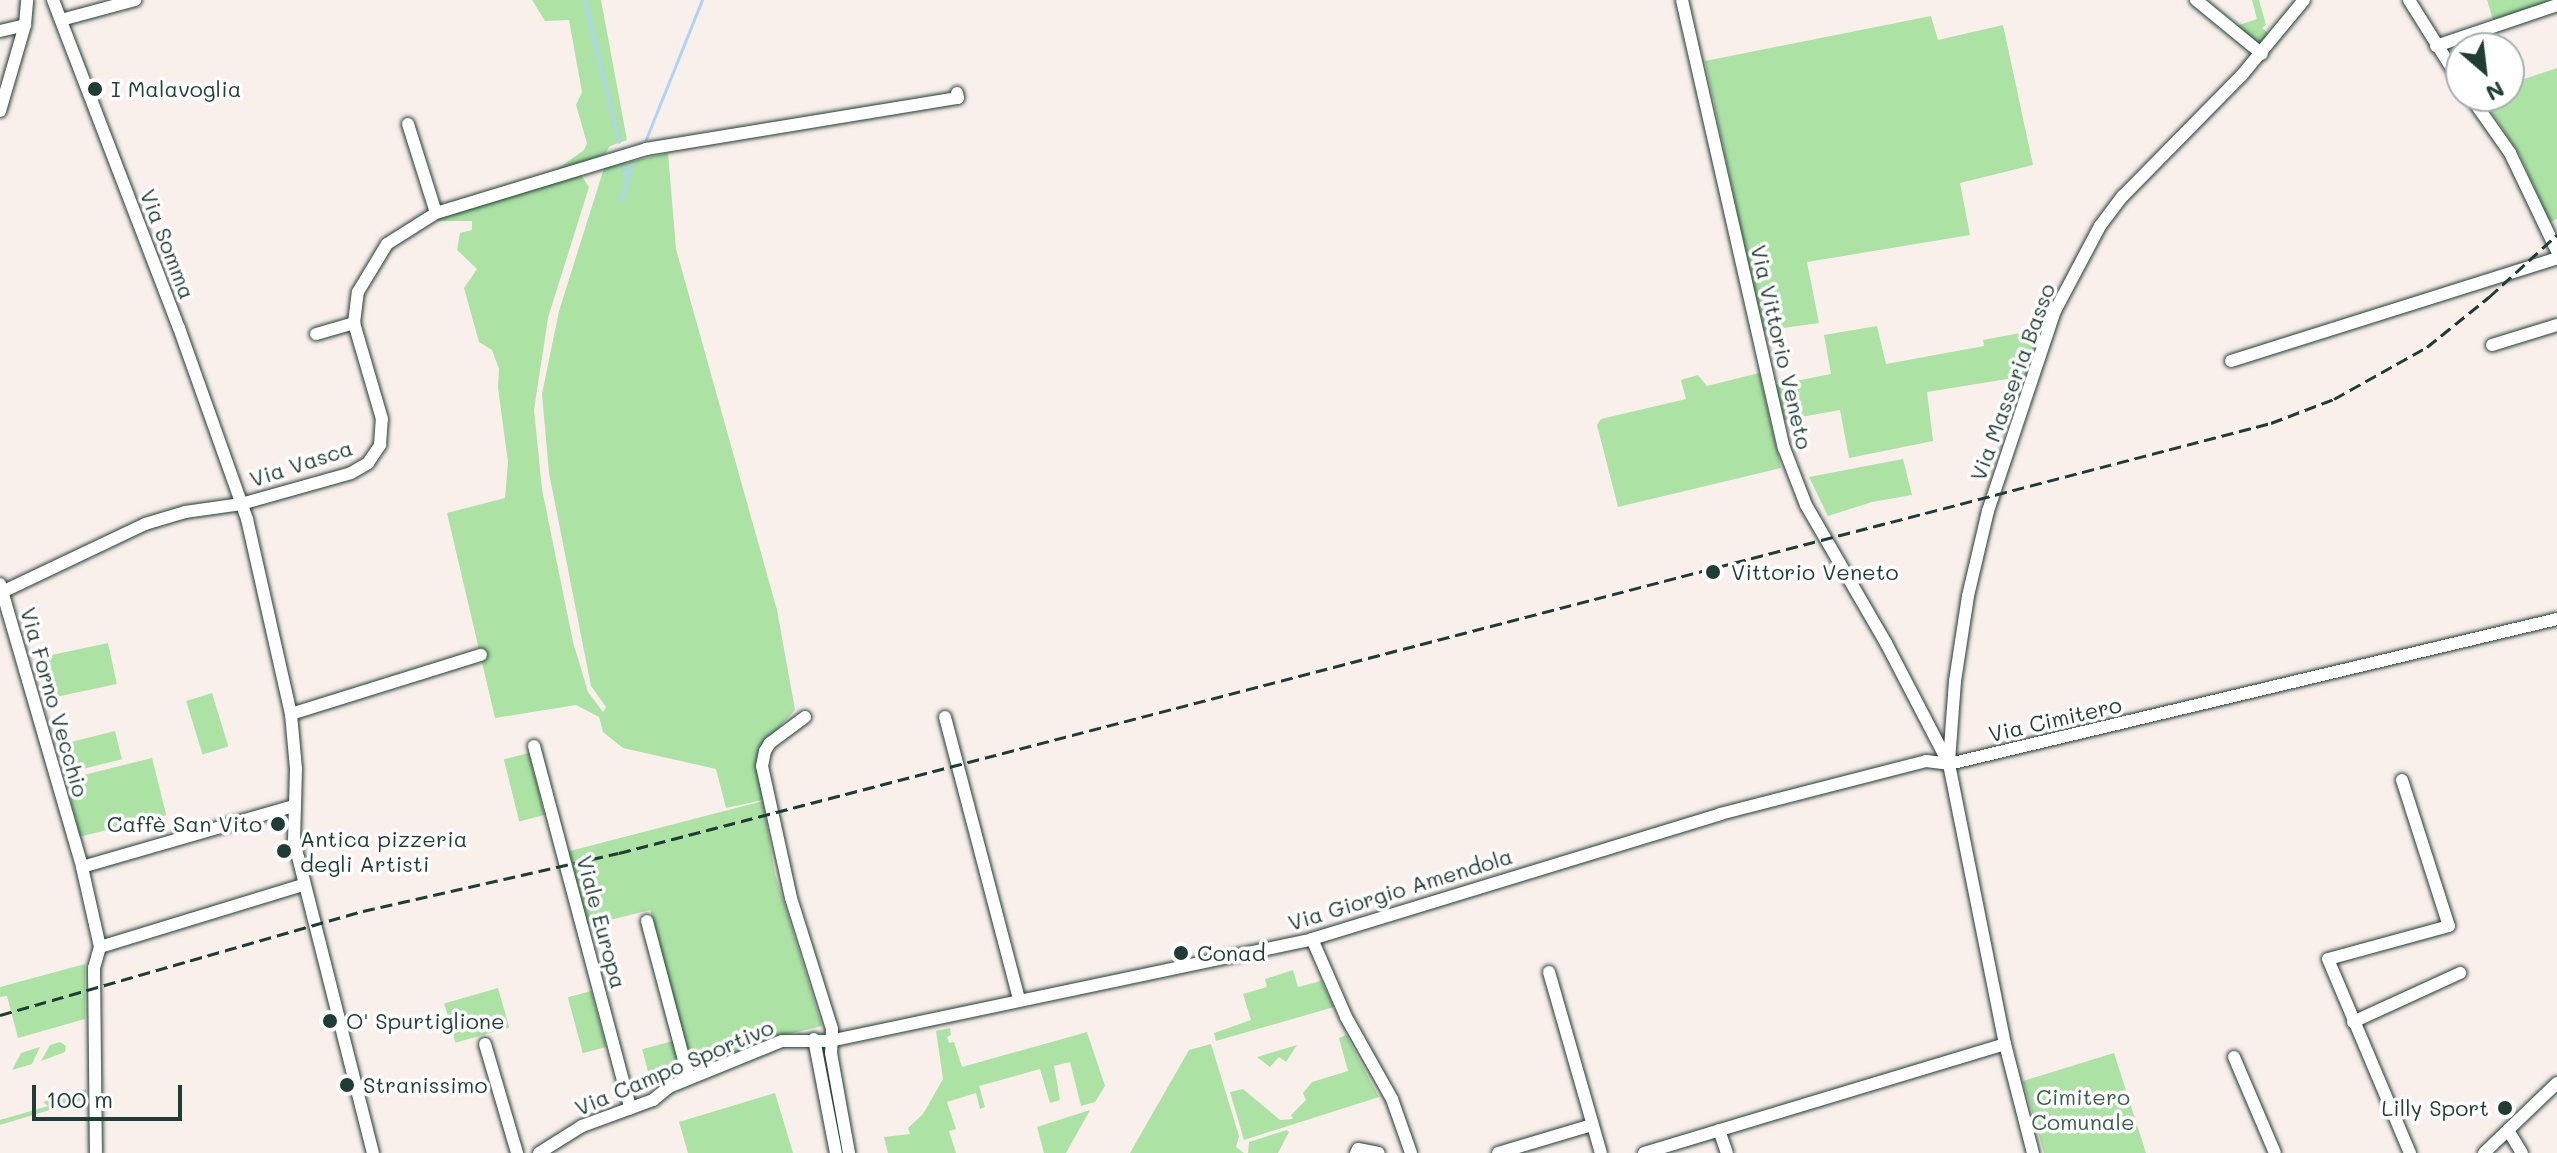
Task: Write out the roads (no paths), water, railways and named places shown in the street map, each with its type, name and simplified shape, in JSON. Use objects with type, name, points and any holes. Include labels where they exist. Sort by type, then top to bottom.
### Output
[{"type":"street","points":[[0,111],[25,25],[27,0]]},
{"type":"street","name":"Via Somma","points":[[53,0],[179,328],[241,504],[264,583],[291,714],[296,769],[294,841],[373,1153]]},
{"type":"street","points":[[61,20],[135,0]]},
{"type":"street","name":"Via Vittorio Veneto","points":[[1682,0],[1776,420],[1792,472],[1949,764]]},
{"type":"street","points":[[2196,0],[2262,54]]},
{"type":"street","name":"Via Masseria Basso","points":[[1949,764],[1955,681],[1968,596],[2010,438],[2055,311],[2100,226],[2123,196],[2262,54],[2304,0]]},
{"type":"street","points":[[2409,0],[2445,59]]},
{"type":"street","points":[[2436,46],[2557,5]]},
{"type":"street","points":[[0,31],[25,25]]},
{"type":"street","name":"Via Vasca","points":[[1,590],[145,524],[185,512],[241,504],[351,473],[368,463],[380,445],[382,419],[354,323],[358,292],[387,244],[436,213],[646,149],[958,98],[957,93]]},
{"type":"street","points":[[2481,112],[2510,153],[2557,251]]},
{"type":"street","points":[[408,124],[436,213]]},
{"type":"street","points":[[2231,361],[2557,258]]},
{"type":"street","points":[[316,334],[354,323]]},
{"type":"street","points":[[2492,345],[2557,325]]},
{"type":"street","name":"Via Forno Vecchio","points":[[1,590],[82,867],[100,947],[94,968],[96,1153]]},
{"type":"street","name":"Via Cimitero","points":[[1949,764],[2557,619]]},
{"type":"street","points":[[291,714],[481,655]]},
{"type":"street","points":[[805,717],[770,743],[762,766],[791,898],[832,1029],[833,1066],[849,1153]]},
{"type":"street","points":[[945,717],[1019,999]]},
{"type":"street","name":"Viale Europa","points":[[534,746],[630,1108]]},
{"type":"street","name":"Via Giorgio Amendola","points":[[830,1041],[1312,939],[1720,814],[1926,761],[1949,764]]},
{"type":"street","points":[[1949,764],[2005,1044],[2033,1153]]},
{"type":"street","points":[[2402,780],[2449,926],[2328,959],[2410,1153]]},
{"type":"street","points":[[82,867],[294,806]]},
{"type":"street","points":[[100,947],[303,885]]},
{"type":"street","points":[[647,921],[689,1079]]},
{"type":"street","points":[[1312,939],[1346,1017],[1392,1099],[1411,1153]]},
{"type":"street","points":[[1549,972],[1601,1153]]},
{"type":"street","points":[[2353,1022],[2460,973]]},
{"type":"street","points":[[833,1066],[843,1046],[857,1035]]},
{"type":"street","points":[[814,1039],[836,1153]]},
{"type":"street","name":"Via Campo Sportivo","points":[[544,1152],[582,1126],[657,1098],[669,1087],[782,1041],[830,1041]]},
{"type":"street","points":[[485,1044],[517,1153]]},
{"type":"street","points":[[1644,1153],[2005,1044]]},
{"type":"street","points":[[2234,1057],[2275,1153]]},
{"type":"street","points":[[2484,1153],[2557,1083]]},
{"type":"street","points":[[1498,1153],[1592,1125]]},
{"type":"street","points":[[1719,1130],[1727,1153]]},
{"type":"street","points":[[2508,1130],[2522,1153]]},
{"type":"street","points":[[1397,1153],[1406,1140]]},
{"type":"street","points":[[1356,1153],[1358,1149],[1379,1153]]},
{"type":"waterway","points":[[584,0],[619,142]]},
{"type":"waterway","points":[[646,139],[702,0]]},
{"type":"waterway","points":[[621,200],[632,162]]},
{"type":"waterway","points":[[622,164],[625,175]]},
{"type":"railway","points":[[0,1015],[363,911],[619,853],[2271,423],[2334,399],[2427,347],[2489,297],[2557,235]]},
{"type":"place","name":"I Malavoglia","points":[[95,89]]},
{"type":"place","name":"Vittorio Veneto","points":[[1713,572]]},
{"type":"place","name":"Caffè San Vito","points":[[278,824]]},
{"type":"place","name":"Antica pizzeria degli Artisti","points":[[284,851]]},
{"type":"place","name":"Conad","points":[[1181,953]]},
{"type":"place","name":"O' Spurtiglione","points":[[330,1021]]},
{"type":"place","name":"Stranissimo","points":[[347,1085]]},
{"type":"place","name":"Lilly Sport","points":[[2505,1108]]},
{"type":"park label","name":"Cimitero Comunale","points":[[2083,1108]]}]
